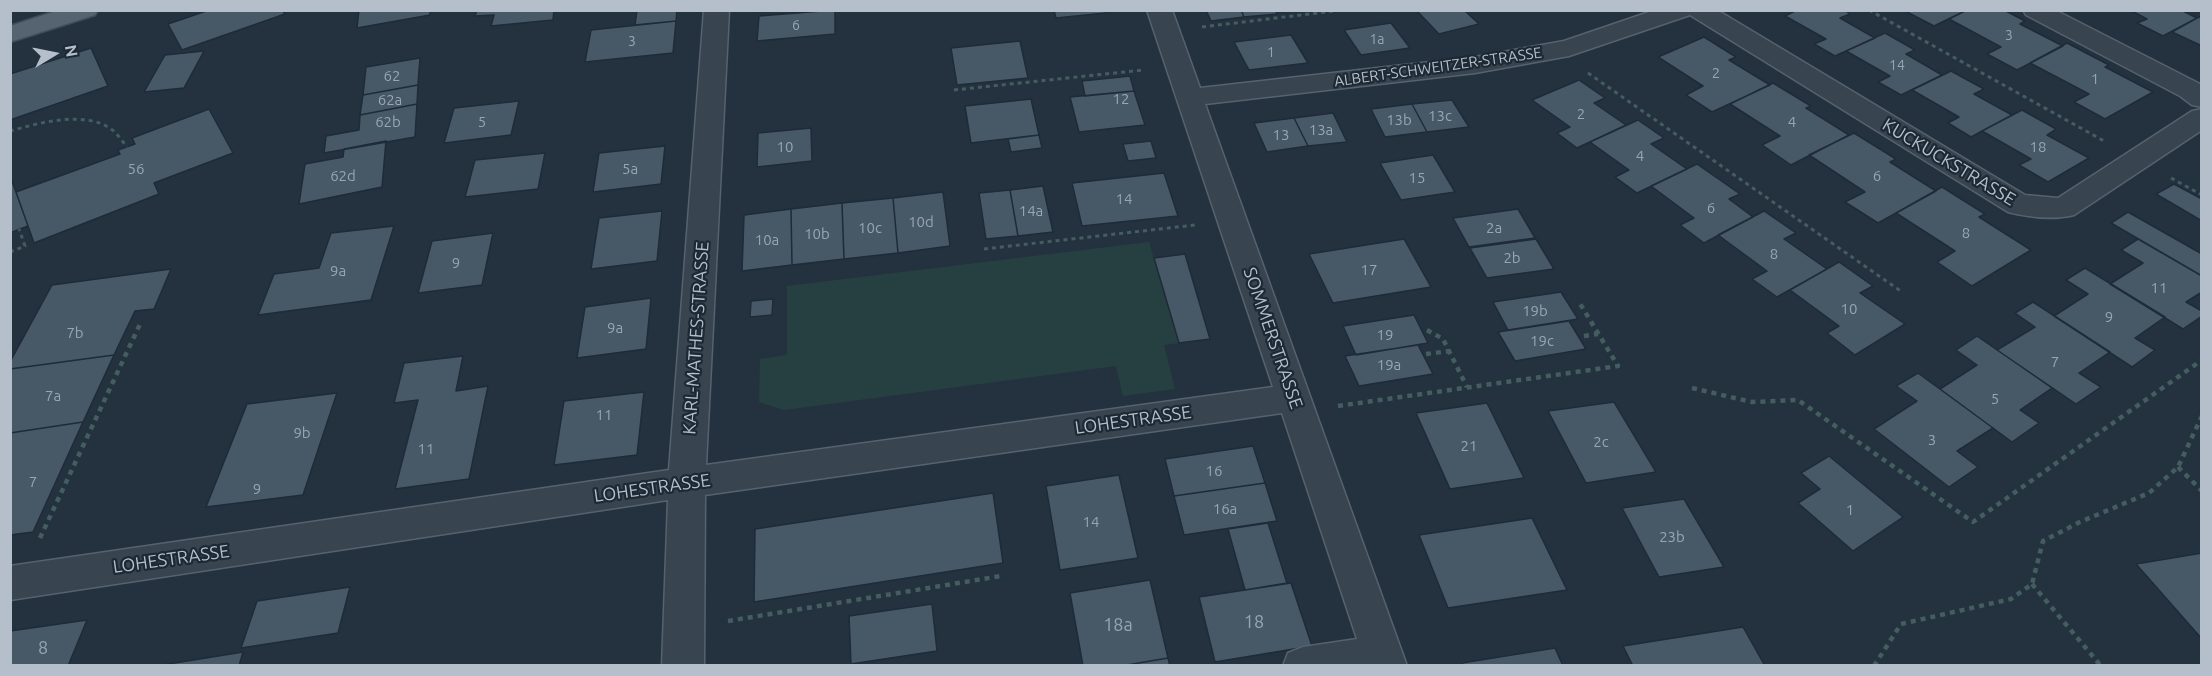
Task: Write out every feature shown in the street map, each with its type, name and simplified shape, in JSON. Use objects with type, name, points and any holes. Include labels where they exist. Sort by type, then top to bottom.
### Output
[{"type":"main road","points":[[10,34],[86,10]]},
{"type":"street","name":"KARL-MATHES-STRASSE","points":[[683,666],[686,628],[688,443],[717,10]]},
{"type":"street","name":"ALBERT-SCHWEITZER-STRASSE","points":[[1188,98],[1475,65],[1569,48],[1681,10]]},
{"type":"street","name":"KUCKUCKSTRASSE","points":[[1699,10],[2019,205],[2063,208],[2202,117]]},
{"type":"street","points":[[2035,10],[2190,90],[2202,99]]},
{"type":"street","name":"SOMMERSTRASSE","points":[[1162,21],[1386,660]]},
{"type":"street","name":"LOHESTRASSE","points":[[14,582],[689,483],[1296,405]]},
{"type":"street","points":[[1303,666],[1386,660]]},
{"type":"path","points":[[1162,21],[1342,10]]},
{"type":"path","points":[[1869,10],[2138,160]]},
{"type":"path","points":[[954,90],[1177,66]]},
{"type":"path","points":[[1581,69],[1902,292]]},
{"type":"path","points":[[10,131],[54,122],[85,119],[110,128],[126,147]]},
{"type":"path","points":[[984,249],[1231,221]]},
{"type":"path","points":[[10,252],[25,246],[19,229]]},
{"type":"path","points":[[1296,405],[1467,387],[1618,366],[1579,302]]},
{"type":"path","points":[[14,582],[141,322]]},
{"type":"path","points":[[1427,330],[1443,339],[1467,387]]},
{"type":"path","points":[[1584,336],[1598,334]]},
{"type":"path","points":[[1426,354],[1450,351]]},
{"type":"path","points":[[1692,388],[1752,402],[1798,400],[1973,522],[2202,360]]},
{"type":"path","points":[[1874,666],[1901,624],[2010,599],[2032,584],[2043,541],[2080,522],[2149,493],[2178,467],[2202,416]]},
{"type":"path","points":[[2178,467],[2202,491]]},
{"type":"path","points":[[686,628],[1001,576]]},
{"type":"path","points":[[2032,584],[2101,666]]},
{"type":"green space","points":[[1149,242],[1179,343],[1164,345],[1175,389],[1123,396],[1116,366],[784,410],[759,402],[760,359],[787,355],[787,286]]},
{"type":"building","points":[[209,10],[282,10],[285,14],[182,50],[168,24]]},
{"type":"building","points":[[359,10],[430,10],[430,15],[357,28]]},
{"type":"building","points":[[477,10],[554,10],[553,20],[491,26],[494,15],[475,16]]},
{"type":"building","points":[[637,10],[677,10],[676,21],[635,25]]},
{"type":"building","points":[[835,10],[835,34],[757,41],[759,16]]},
{"type":"building","points":[[1054,10],[1105,10],[1106,13],[1056,18]]},
{"type":"building","points":[[1206,10],[1241,10],[1244,17],[1211,21]]},
{"type":"building","points":[[1241,10],[1275,10],[1277,14],[1244,17]]},
{"type":"building","points":[[1416,10],[1464,10],[1479,24],[1439,34]]},
{"type":"building","points":[[1797,10],[1844,10],[1850,14],[1840,18],[1875,38],[1835,56],[1814,44],[1826,39],[1785,16]]},
{"type":"building","points":[[1910,10],[1967,10],[1934,26],[1907,12]]},
{"type":"building","points":[[1967,10],[2004,10],[2025,21],[2020,24],[2063,46],[2017,70],[1987,54],[2001,47],[1949,19]]},
{"type":"building","points":[[2130,10],[2181,10],[2197,18],[2163,36],[2137,23],[2147,19]]},
{"type":"building","points":[[2202,16],[2202,46],[2172,32],[2197,18]]},
{"type":"building","points":[[676,21],[673,53],[585,62],[591,30]]},
{"type":"building","points":[[1391,23],[1410,48],[1361,55],[1344,30]]},
{"type":"building","points":[[1885,33],[1915,50],[1906,54],[1942,75],[1901,95],[1878,82],[1890,76],[1846,51]]},
{"type":"building","points":[[1291,35],[1308,63],[1249,70],[1234,42]]},
{"type":"building","points":[[1704,37],[1736,57],[1729,60],[1770,85],[1712,112],[1686,95],[1703,86],[1658,57]]},
{"type":"building","points":[[1020,41],[1028,78],[957,85],[951,48]]},
{"type":"building","points":[[2067,43],[2109,65],[2105,67],[2153,92],[2105,119],[2074,102],[2089,94],[2030,63]]},
{"type":"building","points":[[91,48],[108,86],[10,120],[10,74]]},
{"type":"building","points":[[204,51],[184,88],[144,92],[165,55]]},
{"type":"building","points":[[420,58],[418,85],[363,95],[366,67]]},
{"type":"building","points":[[1951,71],[1984,89],[1974,94],[2012,115],[1971,137],[1948,123],[1959,117],[1912,90]]},
{"type":"building","points":[[1130,76],[1134,91],[1085,96],[1082,81]]},
{"type":"building","points":[[1579,80],[1605,98],[1594,103],[1626,125],[1577,148],[1557,133],[1570,127],[1532,100]]},
{"type":"building","points":[[1773,83],[1811,106],[1806,108],[1849,135],[1791,165],[1762,145],[1780,136],[1730,104]]},
{"type":"building","points":[[418,85],[417,104],[360,115],[363,95]]},
{"type":"building","points":[[1134,91],[1145,125],[1079,132],[1070,97]]},
{"type":"building","points":[[1031,99],[1039,135],[971,143],[965,106]]},
{"type":"building","points":[[1452,100],[1469,127],[1427,132],[1412,104]]},
{"type":"building","points":[[519,101],[511,135],[444,143],[454,108]]},
{"type":"building","points":[[417,104],[415,137],[324,153],[326,136],[359,130],[360,115]]},
{"type":"building","points":[[1412,104],[1427,132],[1385,137],[1371,109]]},
{"type":"building","points":[[209,109],[233,153],[154,183],[159,194],[34,243],[16,192],[120,154],[118,150],[135,144],[132,138]]},
{"type":"building","points":[[2022,110],[2056,129],[2047,135],[2089,158],[2048,182],[2019,165],[2031,159],[1982,131]]},
{"type":"building","points":[[1333,113],[1347,142],[1308,146],[1294,118]]},
{"type":"building","points":[[1294,118],[1308,146],[1267,152],[1254,123]]},
{"type":"building","points":[[1638,120],[1664,138],[1651,144],[1687,169],[1637,193],[1615,177],[1629,170],[1590,142]]},
{"type":"building","points":[[811,128],[812,161],[757,167],[758,133]]},
{"type":"building","points":[[1854,133],[1896,159],[1890,162],[1936,191],[1878,223],[1845,202],[1865,192],[1809,155]]},
{"type":"building","points":[[1039,135],[1042,148],[1011,152],[1008,139]]},
{"type":"building","points":[[386,141],[382,187],[299,204],[305,164],[343,157],[344,149]]},
{"type":"building","points":[[1151,141],[1156,158],[1128,161],[1123,144]]},
{"type":"building","points":[[665,146],[661,184],[593,192],[599,153]]},
{"type":"building","points":[[545,153],[538,189],[465,197],[475,160]]},
{"type":"building","points":[[1433,155],[1455,192],[1401,200],[1380,163]]},
{"type":"building","points":[[1697,164],[1740,194],[1729,199],[1753,217],[1704,243],[1680,225],[1694,218],[1651,186]]},
{"type":"building","points":[[1164,173],[1178,216],[1082,226],[1072,183]]},
{"type":"building","points":[[12,181],[28,226],[10,233],[10,182]]},
{"type":"building","points":[[2174,184],[2202,199],[2202,221],[2156,194]]},
{"type":"building","points":[[1043,186],[1053,232],[1018,236],[1010,190]]},
{"type":"building","points":[[1942,187],[1985,214],[1979,217],[2031,250],[1972,286],[1937,262],[1955,251],[1896,213]]},
{"type":"building","points":[[1010,190],[1018,236],[986,239],[979,193]]},
{"type":"building","points":[[943,192],[950,246],[898,253],[893,198]]},
{"type":"building","points":[[893,198],[898,253],[844,259],[842,203]]},
{"type":"building","points":[[842,203],[844,259],[792,265],[791,209]]},
{"type":"building","points":[[791,209],[792,265],[742,271],[744,215]]},
{"type":"building","points":[[1518,209],[1535,238],[1469,247],[1453,218]]},
{"type":"building","points":[[662,211],[657,261],[591,269],[599,218]]},
{"type":"building","points":[[1764,211],[1796,233],[1784,239],[1827,269],[1777,297],[1752,279],[1767,271],[1718,235]]},
{"type":"building","points":[[2128,212],[2202,254],[2202,276],[2111,223]]},
{"type":"building","points":[[394,226],[371,300],[258,315],[274,274],[319,268],[331,233]]},
{"type":"building","points":[[493,233],[482,285],[418,293],[432,241]]},
{"type":"building","points":[[1404,239],[1431,287],[1333,303],[1309,254]]},
{"type":"building","points":[[1536,239],[1554,269],[1487,278],[1470,248]]},
{"type":"building","points":[[2138,239],[2202,276],[2202,292],[2186,302],[2202,311],[2202,316],[2183,329],[2110,284],[2143,263],[2121,250]]},
{"type":"building","points":[[1185,254],[1210,339],[1179,343],[1154,258]]},
{"type":"building","points":[[1839,262],[1873,286],[1860,293],[1905,324],[1855,355],[1827,333],[1839,326],[1790,290]]},
{"type":"building","points":[[2085,268],[2165,317],[2135,338],[2155,350],[2132,367],[2054,316],[2088,294],[2066,280]]},
{"type":"building","points":[[171,269],[154,309],[135,311],[114,355],[10,369],[10,362],[52,285]]},
{"type":"building","points":[[1561,292],[1578,319],[1508,330],[1493,302]]},
{"type":"building","points":[[651,298],[646,349],[577,358],[585,307]]},
{"type":"building","points":[[773,299],[772,315],[750,317],[751,301]]},
{"type":"building","points":[[2033,302],[2110,352],[2079,373],[2101,387],[2076,404],[1997,350],[2035,327],[2015,313]]},
{"type":"building","points":[[1414,315],[1428,343],[1356,355],[1343,326]]},
{"type":"building","points":[[1569,321],[1586,349],[1515,361],[1498,332]]},
{"type":"building","points":[[1977,336],[2052,388],[2020,410],[2039,423],[2012,442],[1940,389],[1977,365],[1956,350]]},
{"type":"building","points":[[1418,345],[1433,374],[1359,386],[1345,356]]},
{"type":"building","points":[[114,355],[83,422],[10,433],[10,369]]},
{"type":"building","points":[[463,356],[456,391],[488,386],[469,479],[395,489],[418,400],[394,403],[404,363]]},
{"type":"building","points":[[1918,373],[1993,428],[1957,451],[1978,467],[1949,487],[1874,429],[1917,401],[1896,386]]},
{"type":"building","points":[[644,392],[637,455],[554,465],[564,401]]},
{"type":"building","points":[[337,393],[303,495],[206,507],[247,404]]},
{"type":"building","points":[[1614,402],[1656,472],[1586,483],[1548,411]]},
{"type":"building","points":[[1487,403],[1524,478],[1450,489],[1416,413]]},
{"type":"building","points":[[83,422],[33,532],[10,535],[10,433]]},
{"type":"building","points":[[1253,446],[1265,483],[1174,496],[1165,459]]},
{"type":"building","points":[[1829,456],[1903,517],[1853,551],[1798,503],[1820,489],[1801,473]]},
{"type":"building","points":[[1119,475],[1138,558],[1060,570],[1046,486]]},
{"type":"building","points":[[1265,483],[1277,521],[1184,535],[1174,496]]},
{"type":"building","points":[[993,493],[1003,563],[754,602],[755,529]]},
{"type":"building","points":[[1684,499],[1724,567],[1659,577],[1622,508]]},
{"type":"building","points":[[1532,518],[1567,590],[1448,608],[1419,535]]},
{"type":"building","points":[[1268,523],[1287,583],[1245,590],[1228,529]]},
{"type":"building","points":[[2202,553],[2202,639],[2136,564]]},
{"type":"building","points":[[1150,580],[1168,658],[1121,666],[1083,666],[1070,593]]},
{"type":"building","points":[[1291,583],[1312,646],[1215,662],[1199,597]]},
{"type":"building","points":[[350,587],[338,633],[241,648],[257,601]]},
{"type":"building","points":[[932,604],[937,651],[851,664],[849,616]]},
{"type":"building","points":[[87,620],[68,666],[10,666],[10,631]]},
{"type":"building","points":[[1743,627],[1765,666],[1633,666],[1623,646]]},
{"type":"building","points":[[1555,648],[1563,666],[1463,666],[1462,663]]},
{"type":"building","points":[[243,652],[239,666],[156,666]]},
{"type":"building","points":[[1168,658],[1170,666],[1121,666]]}]
